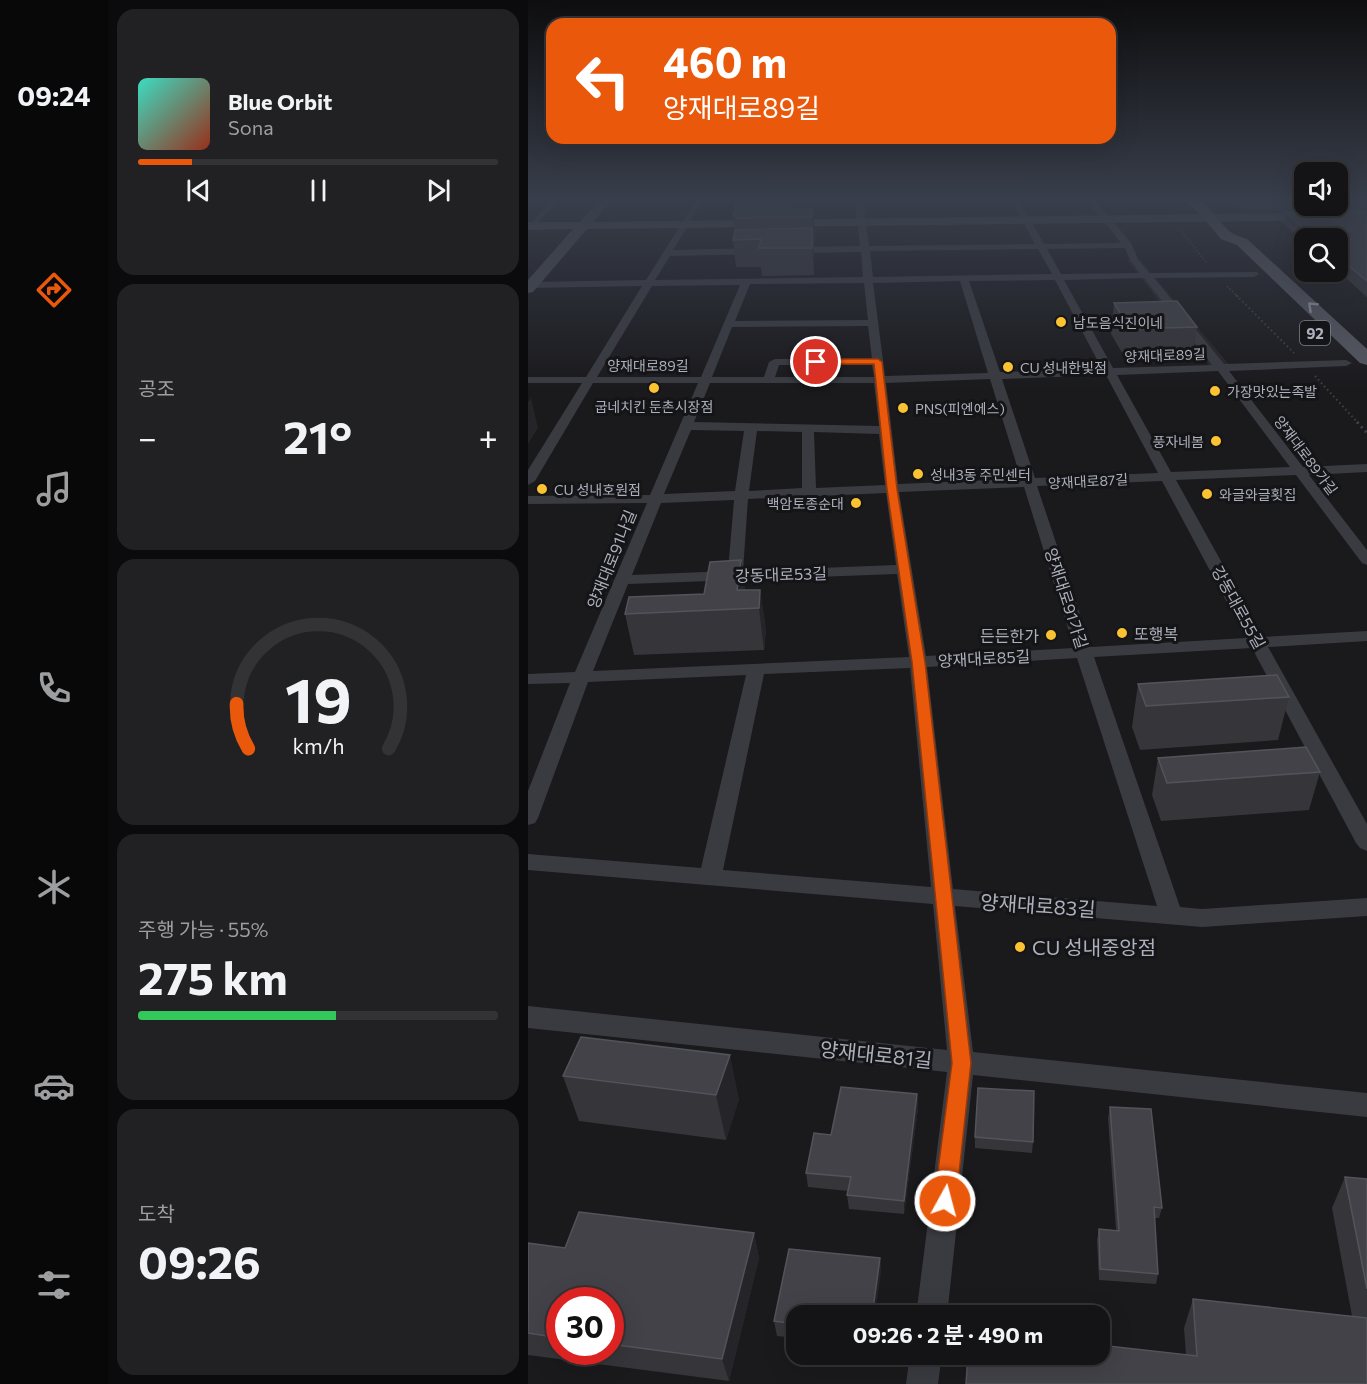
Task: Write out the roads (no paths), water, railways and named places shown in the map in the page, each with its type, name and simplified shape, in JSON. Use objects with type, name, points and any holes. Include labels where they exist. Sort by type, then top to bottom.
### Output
[{"type":"main road","name":"92","points":[[1242,262],[1357,365]]},
{"type":"main road","name":"92","points":[[1261,262],[1357,365]]},
{"type":"street","points":[[529,287],[551,262]]},
{"type":"street","points":[[528,481],[662,262]]},
{"type":"street","points":[[867,262],[892,489],[918,662],[962,1063],[932,1305]]},
{"type":"street","name":"강동대로55길","points":[[1049,262],[1166,477],[1260,642],[1367,843]]},
{"type":"street","name":"양재대로89가길","points":[[1135,262],[1221,368],[1367,560]]},
{"type":"street","points":[[529,287],[1254,274]]},
{"type":"street","name":"양재대로91가길","points":[[964,279],[1172,916]]},
{"type":"street","name":"양재대로91나길","points":[[528,818],[581,678],[746,282]]},
{"type":"street","points":[[728,324],[873,323]]},
{"type":"street","points":[[790,338],[793,324]]},
{"type":"street","name":"양재대로89길","points":[[768,380],[775,362],[879,371],[995,376],[1357,365]]},
{"type":"street","name":"양재대로89길","points":[[528,380],[768,380],[879,371]]},
{"type":"street","points":[[686,426],[885,430]]},
{"type":"street","points":[[735,575],[741,496],[751,428]]},
{"type":"street","points":[[808,429],[809,493]]},
{"type":"street","name":"양재대로87길","points":[[528,500],[741,496],[1367,468]]},
{"type":"street","name":"강동대로53길","points":[[622,580],[904,569]]},
{"type":"street","name":"양재대로85길","points":[[528,679],[918,662],[1367,636]]},
{"type":"street","points":[[710,878],[756,670]]},
{"type":"street","name":"양재대로83길","points":[[528,862],[1202,918],[1367,907]]},
{"type":"street","name":"양재대로81길","points":[[528,1017],[1367,1105]]},
{"type":"street","points":[[922,1384],[925,1365]]},
{"type":"place","name":"남도음식진이네","points":[[1061,322]]},
{"type":"place","name":"CU 성내한빛점","points":[[1008,367]]},
{"type":"place","name":"굽네치킨 둔촌시장점","points":[[654,388]]},
{"type":"place","name":"가장맛있는족발","points":[[1215,391]]},
{"type":"place","name":"PNS(피엔에스)","points":[[903,408]]},
{"type":"place","name":"풍자네봄","points":[[1216,441]]},
{"type":"place","name":"성내3동 주민센터","points":[[918,474]]},
{"type":"place","name":"CU 성내호원점","points":[[542,489]]},
{"type":"place","name":"와글와글횟집","points":[[1207,494]]},
{"type":"place","name":"백암토종순대","points":[[856,503]]},
{"type":"place","name":"또행복","points":[[1122,633]]},
{"type":"place","name":"든든한가","points":[[1051,635]]},
{"type":"place","name":"CU 성내중앙점","points":[[1020,947]]}]
